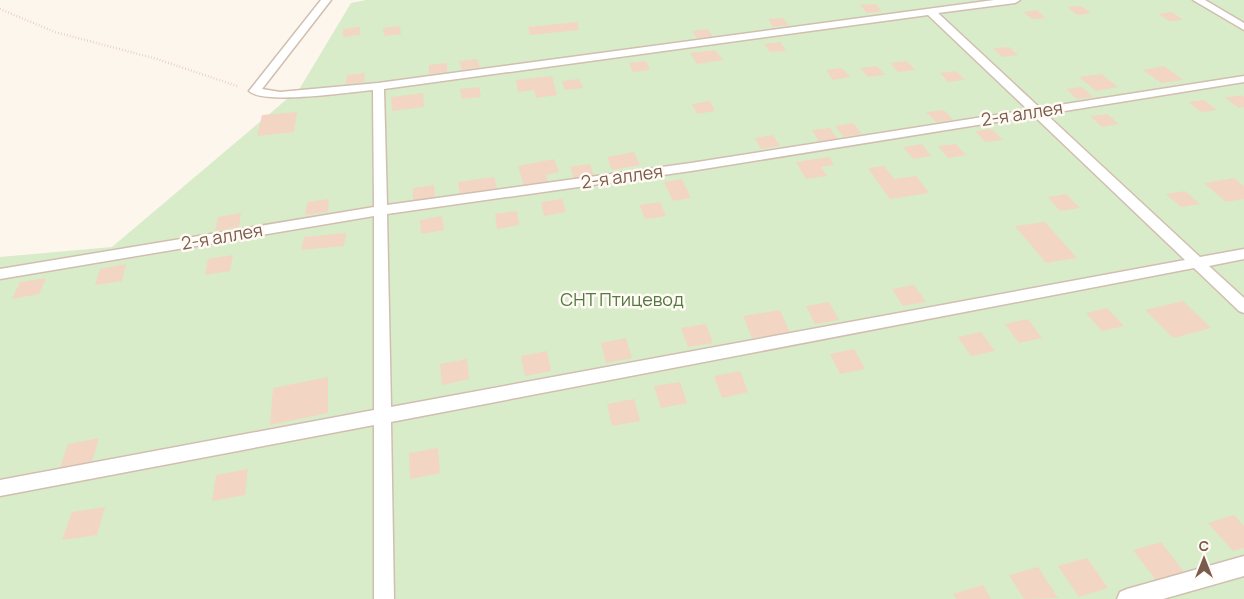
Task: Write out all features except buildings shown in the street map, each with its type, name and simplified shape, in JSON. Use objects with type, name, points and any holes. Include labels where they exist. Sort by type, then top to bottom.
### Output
[{"type":"lane","points":[[255,92],[326,0]]},
{"type":"lane","points":[[255,92],[280,95],[378,86],[1015,0]]},
{"type":"lane","points":[[1198,0],[1244,27]]},
{"type":"lane","points":[[931,12],[1244,307]]},
{"type":"lane","name":"2-я аллея","points":[[0,274],[382,210],[691,167],[1244,79]]},
{"type":"lane","points":[[378,86],[382,210],[381,415],[384,599]]},
{"type":"lane","points":[[0,488],[1244,254]]},
{"type":"lane","points":[[1127,599],[1244,566]]},
{"type":"path","points":[[0,9],[55,32],[157,58],[255,92]]},
{"type":"green space","name":"СНТ Птицевод","points":[[366,0],[1244,0],[1244,599],[0,599],[0,257],[112,247],[300,88],[351,3]]}]
